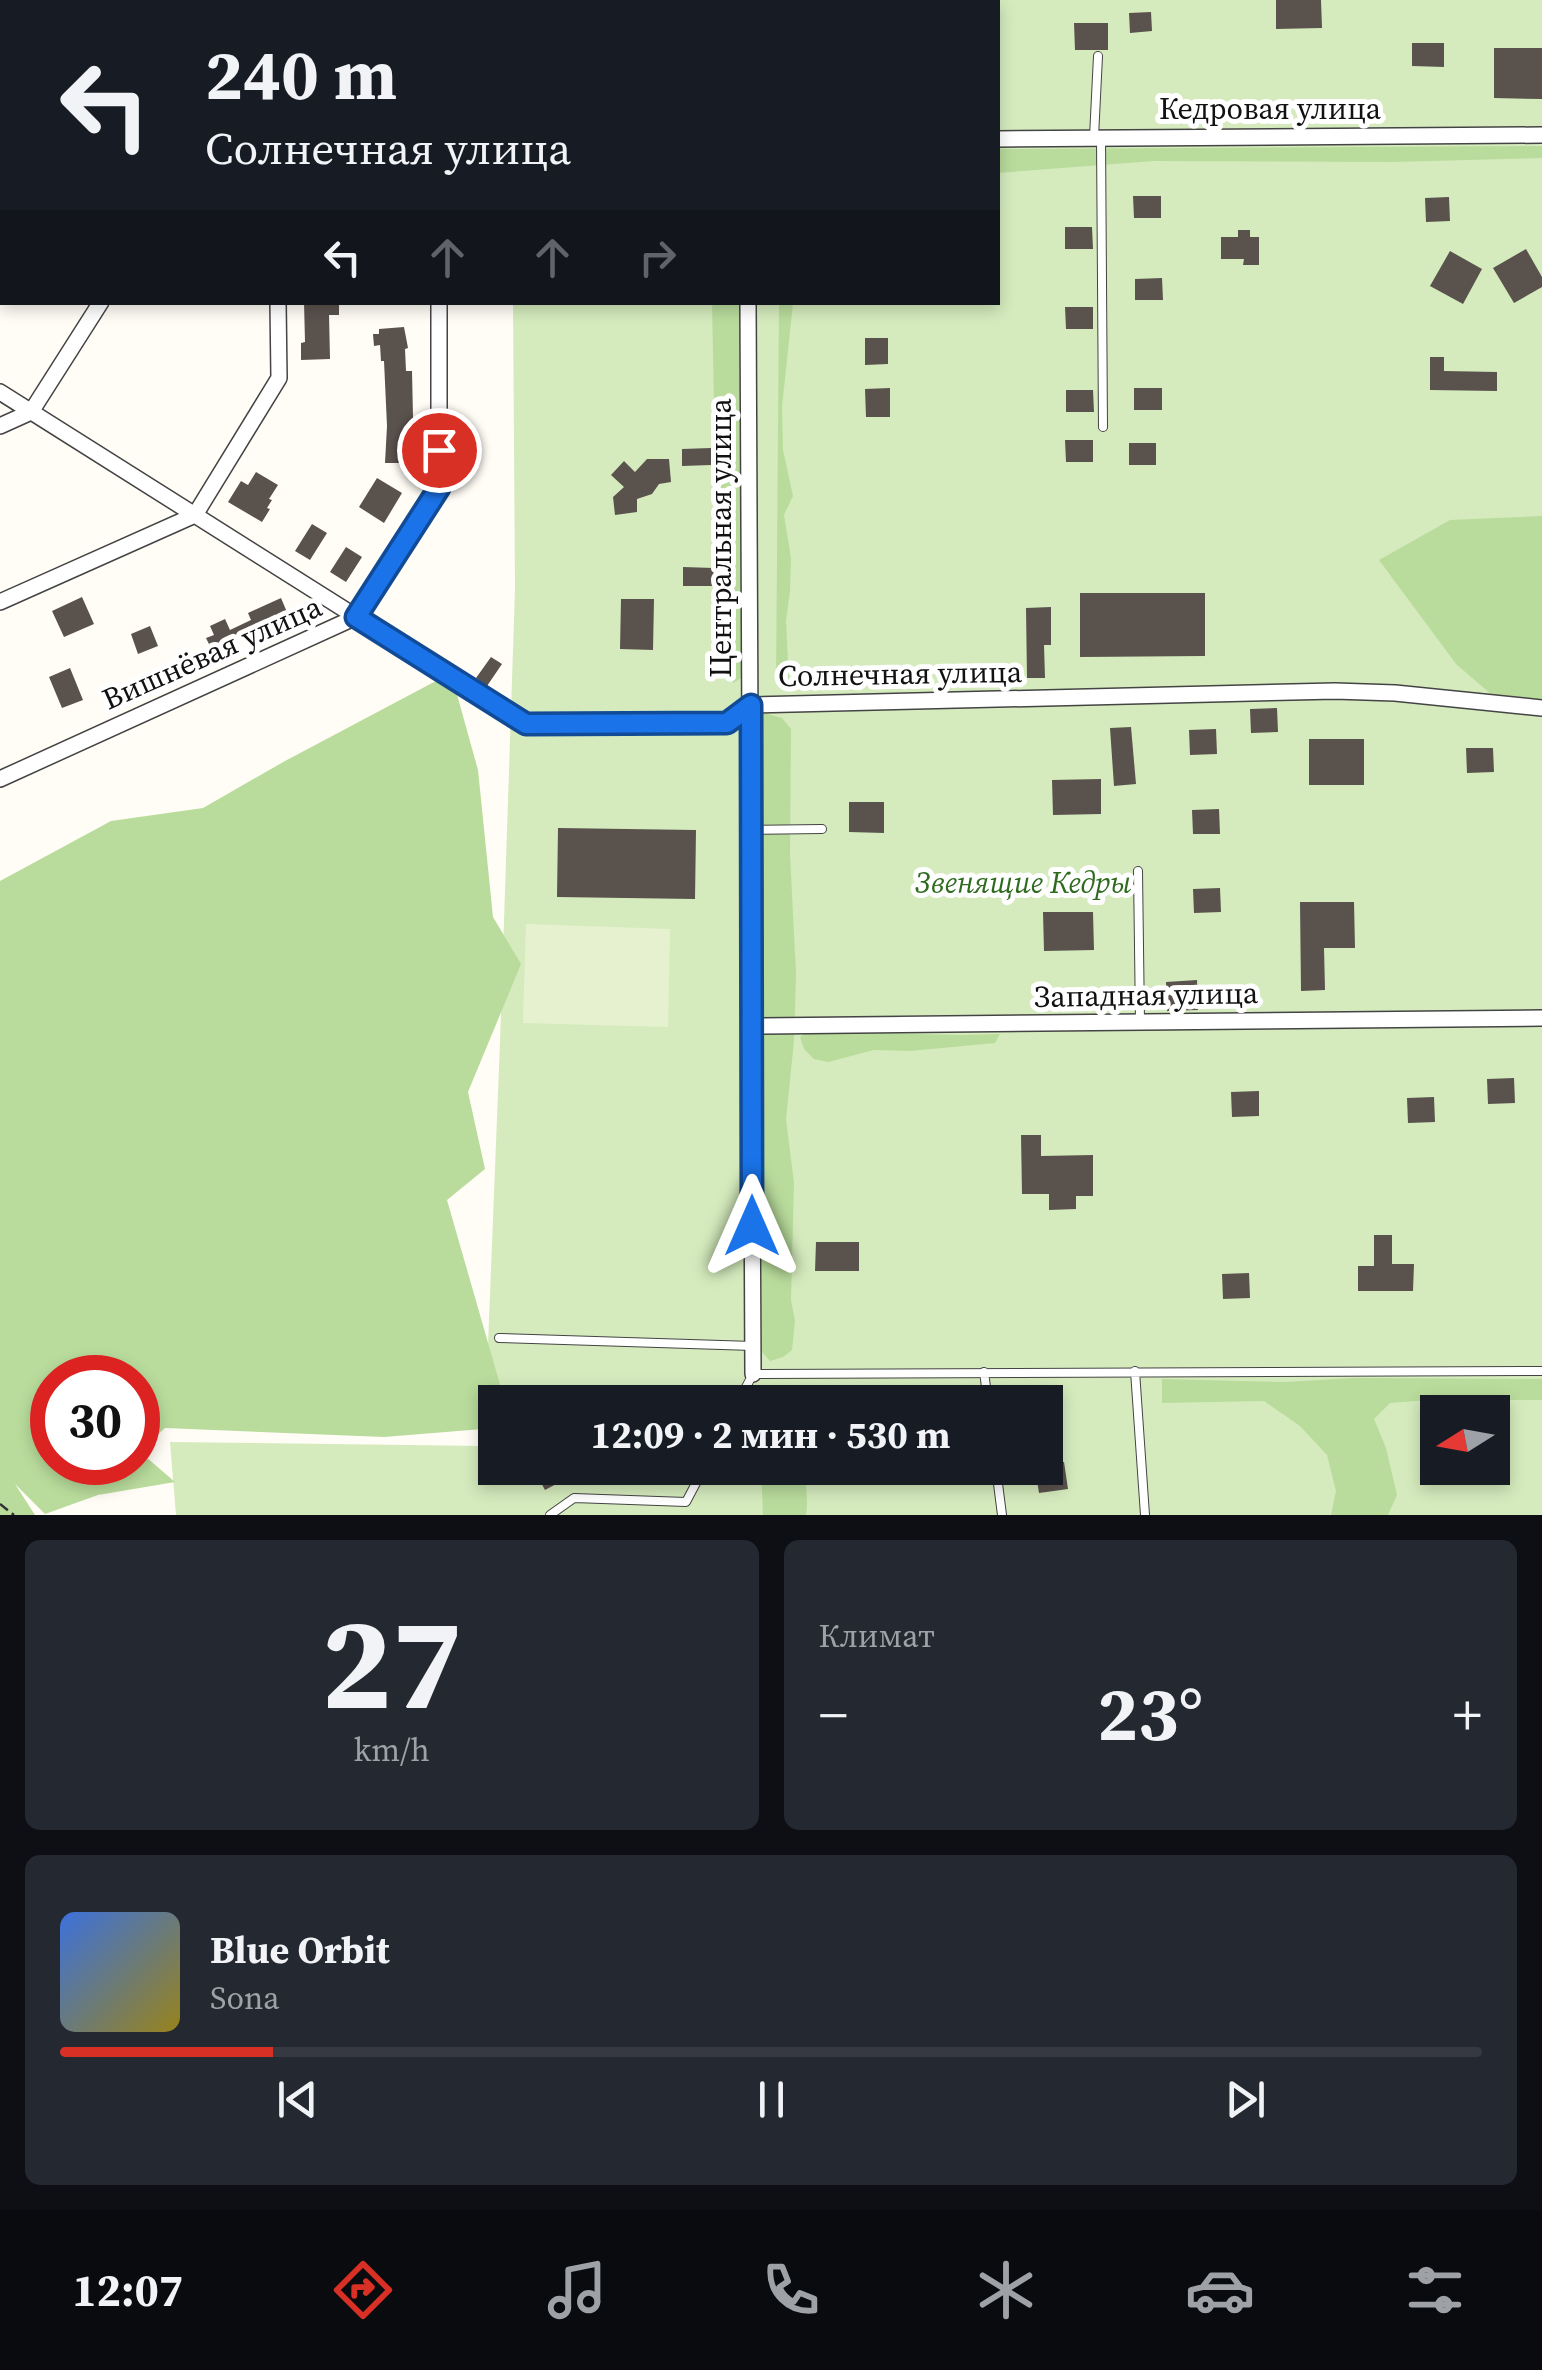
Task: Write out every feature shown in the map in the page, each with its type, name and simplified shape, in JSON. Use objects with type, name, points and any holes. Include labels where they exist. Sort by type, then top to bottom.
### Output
[{"type":"street","name":"Кедровая улица","points":[[1000,139],[1542,135]]},
{"type":"street","points":[[0,426],[31,412],[99,305]]},
{"type":"street","points":[[0,602],[195,515],[279,378],[278,305]]},
{"type":"street","name":"Вишнёвая улица","points":[[0,779],[356,617],[439,488],[439,305]]},
{"type":"street","name":"Центральная улица","points":[[748,305],[753,1374]]},
{"type":"street","name":"Солнечная улица","points":[[0,392],[526,724],[727,723],[751,705],[1335,691],[1542,708]]},
{"type":"street","name":"Западная улица","points":[[752,1026],[1542,1018]]},
{"type":"lane","points":[[1098,56],[1103,426]]},
{"type":"lane","points":[[752,830],[822,829]]},
{"type":"lane","points":[[1138,871],[1140,1022]]},
{"type":"lane","points":[[499,1338],[753,1346]]},
{"type":"lane","points":[[747,1385],[753,1374],[1542,1370]]},
{"type":"lane","points":[[1135,1371],[1145,1515]]},
{"type":"lane","points":[[984,1372],[986,1385]]},
{"type":"lane","points":[[681,1515],[695,1485]]},
{"type":"lane","points":[[998,1485],[1002,1515]]},
{"type":"lane","points":[[550,1515],[574,1498],[686,1502]]},
{"type":"path","points":[[0,1504],[14,1515]]},
{"type":"green space","name":"Звенящие Кедры","points":[[1000,0],[1542,0],[1542,1515],[176,1515],[170,1442],[478,1446],[478,1485],[1063,1485],[1063,1385],[486,1385],[515,589],[513,305],[1000,305]]},
{"type":"green space","points":[[1542,146],[1542,158],[1154,161],[1000,173],[1000,149]]},
{"type":"green space","points":[[712,305],[741,305],[743,677],[733,683],[731,615],[714,563]]},
{"type":"green space","points":[[779,305],[793,305],[782,407],[783,450],[793,496],[784,515],[791,558],[786,621],[789,682],[776,683]]},
{"type":"green space","points":[[1542,516],[1542,704],[1491,694],[1456,664],[1379,560],[1450,520]]},
{"type":"green space","points":[[451,673],[478,770],[493,917],[521,964],[468,1092],[485,1169],[447,1200],[500,1385],[478,1385],[478,1429],[384,1437],[165,1428],[160,1432],[160,1355],[30,1355],[30,1485],[157,1485],[98,1495],[45,1514],[15,1484],[35,1515],[0,1515],[0,881],[111,821],[203,808]]},
{"type":"green space","points":[[764,713],[782,718],[791,729],[790,854],[796,974],[786,1119],[794,1183],[791,1300],[795,1321],[792,1350],[770,1361],[762,1352],[760,725]]},
{"type":"green space","points":[[526,924],[670,929],[668,1027],[523,1023]]},
{"type":"green space","points":[[807,1032],[1000,1034],[995,1043],[910,1051],[874,1050],[828,1062],[814,1059],[804,1049],[800,1037]]},
{"type":"green space","points":[[1354,1378],[1542,1379],[1542,1400],[1510,1400],[1510,1395],[1420,1395],[1420,1401],[1390,1403],[1374,1419],[1386,1448],[1397,1495],[1388,1515],[1331,1515],[1336,1491],[1327,1455],[1300,1426],[1264,1401],[1162,1403],[1162,1379],[1285,1382]]},
{"type":"green space","points":[[160,1469],[175,1482],[160,1485]]},
{"type":"green space","points":[[762,1485],[806,1485],[806,1515],[763,1515]]},
{"type":"building","points":[[1276,0],[1321,0],[1322,28],[1276,29]]},
{"type":"building","points":[[1151,12],[1152,31],[1130,33],[1129,13]]},
{"type":"building","points":[[1074,23],[1108,23],[1108,50],[1075,50]]},
{"type":"building","points":[[1412,43],[1444,43],[1444,67],[1412,66]]},
{"type":"building","points":[[1494,48],[1542,48],[1542,99],[1494,98]]},
{"type":"building","points":[[1133,196],[1161,196],[1161,218],[1134,218]]},
{"type":"building","points":[[1449,197],[1450,221],[1426,222],[1425,198]]},
{"type":"building","points":[[1065,227],[1092,227],[1093,249],[1065,249]]},
{"type":"building","points":[[1238,230],[1250,230],[1250,237],[1259,237],[1259,265],[1243,265],[1244,259],[1221,259],[1221,237],[1238,237]]},
{"type":"building","points":[[1526,249],[1542,277],[1542,287],[1514,303],[1493,268]]},
{"type":"building","points":[[1450,251],[1482,269],[1463,304],[1430,286]]},
{"type":"building","points":[[1162,278],[1163,300],[1135,300],[1135,279]]},
{"type":"building","points":[[304,305],[339,305],[339,315],[329,315],[330,359],[301,360],[301,343],[305,342]]},
{"type":"building","points":[[1065,307],[1093,307],[1093,329],[1066,329]]},
{"type":"building","points":[[404,327],[408,348],[406,371],[412,371],[414,463],[385,463],[384,361],[380,345],[374,346],[373,334],[379,334],[379,329]]},
{"type":"building","points":[[865,338],[888,338],[888,364],[865,365]]},
{"type":"building","points":[[1430,357],[1444,357],[1444,371],[1497,372],[1497,391],[1430,390]]},
{"type":"building","points":[[890,388],[890,417],[866,417],[865,389]]},
{"type":"building","points":[[1134,388],[1162,388],[1162,410],[1134,410]]},
{"type":"building","points":[[1066,390],[1093,390],[1094,412],[1066,412]]},
{"type":"building","points":[[1065,440],[1093,440],[1093,462],[1066,462]]},
{"type":"building","points":[[1129,443],[1156,443],[1156,465],[1129,465]]},
{"type":"building","points":[[711,448],[711,465],[682,466],[682,449]]},
{"type":"building","points":[[647,459],[669,459],[671,482],[659,484],[652,494],[637,499],[637,512],[615,515],[613,497],[624,487],[611,475],[624,461],[635,472]]},
{"type":"building","points":[[256,472],[278,485],[262,522],[228,502],[241,481],[248,485]]},
{"type":"building","points":[[377,478],[402,493],[384,523],[359,507]]},
{"type":"building","points":[[312,524],[327,533],[310,560],[295,551]]},
{"type":"building","points":[[346,547],[362,557],[346,582],[330,572]]},
{"type":"building","points":[[683,567],[714,568],[714,586],[683,586]]},
{"type":"building","points":[[1080,593],[1205,593],[1205,656],[1080,657]]},
{"type":"building","points":[[82,597],[94,624],[64,637],[52,611]]},
{"type":"building","points":[[281,598],[292,624],[259,638],[256,631],[221,652],[218,647],[212,650],[206,638],[214,635],[210,626],[225,619],[230,630],[251,620],[248,613]]},
{"type":"building","points":[[621,599],[654,599],[653,650],[620,649]]},
{"type":"building","points":[[1051,607],[1051,645],[1044,645],[1045,678],[1027,678],[1026,608]]},
{"type":"building","points":[[150,626],[158,646],[138,654],[131,634]]},
{"type":"building","points":[[491,657],[502,664],[487,686],[476,678]]},
{"type":"building","points":[[70,668],[83,700],[62,708],[49,677]]},
{"type":"building","points":[[1277,708],[1278,732],[1251,733],[1250,709]]},
{"type":"building","points":[[1131,727],[1136,784],[1114,786],[1110,728]]},
{"type":"building","points":[[1216,729],[1217,754],[1190,755],[1189,730]]},
{"type":"building","points":[[1309,739],[1364,739],[1364,785],[1309,785]]},
{"type":"building","points":[[1466,748],[1493,748],[1494,772],[1467,773]]},
{"type":"building","points":[[1101,779],[1101,814],[1053,815],[1052,780]]},
{"type":"building","points":[[849,802],[884,802],[884,833],[849,832]]},
{"type":"building","points":[[1219,809],[1220,834],[1193,834],[1192,810]]},
{"type":"building","points":[[558,828],[696,830],[695,899],[557,897]]},
{"type":"building","points":[[1220,888],[1221,912],[1194,913],[1193,889]]},
{"type":"building","points":[[1300,902],[1354,902],[1355,948],[1324,948],[1325,990],[1301,991]]},
{"type":"building","points":[[1043,912],[1093,912],[1094,950],[1044,951]]},
{"type":"building","points":[[1197,980],[1198,1010],[1167,1011],[1166,982]]},
{"type":"building","points":[[1514,1078],[1515,1103],[1488,1104],[1487,1079]]},
{"type":"building","points":[[1259,1091],[1259,1116],[1232,1117],[1231,1092]]},
{"type":"building","points":[[1434,1097],[1435,1122],[1408,1123],[1407,1098]]},
{"type":"building","points":[[1021,1135],[1041,1135],[1041,1156],[1093,1155],[1093,1196],[1076,1196],[1076,1209],[1049,1210],[1049,1194],[1022,1194]]},
{"type":"building","points":[[1374,1235],[1392,1235],[1392,1264],[1414,1264],[1413,1291],[1358,1291],[1358,1266],[1374,1266]]},
{"type":"building","points":[[816,1242],[859,1242],[859,1271],[815,1271]]},
{"type":"building","points":[[1249,1273],[1250,1298],[1223,1299],[1222,1274]]},
{"type":"building","points":[[1063,1462],[1068,1489],[1039,1493],[1038,1485],[1063,1485]]},
{"type":"route","points":[[439,450],[439,488],[356,617],[526,724],[727,723],[751,705],[752,1226]]}]
